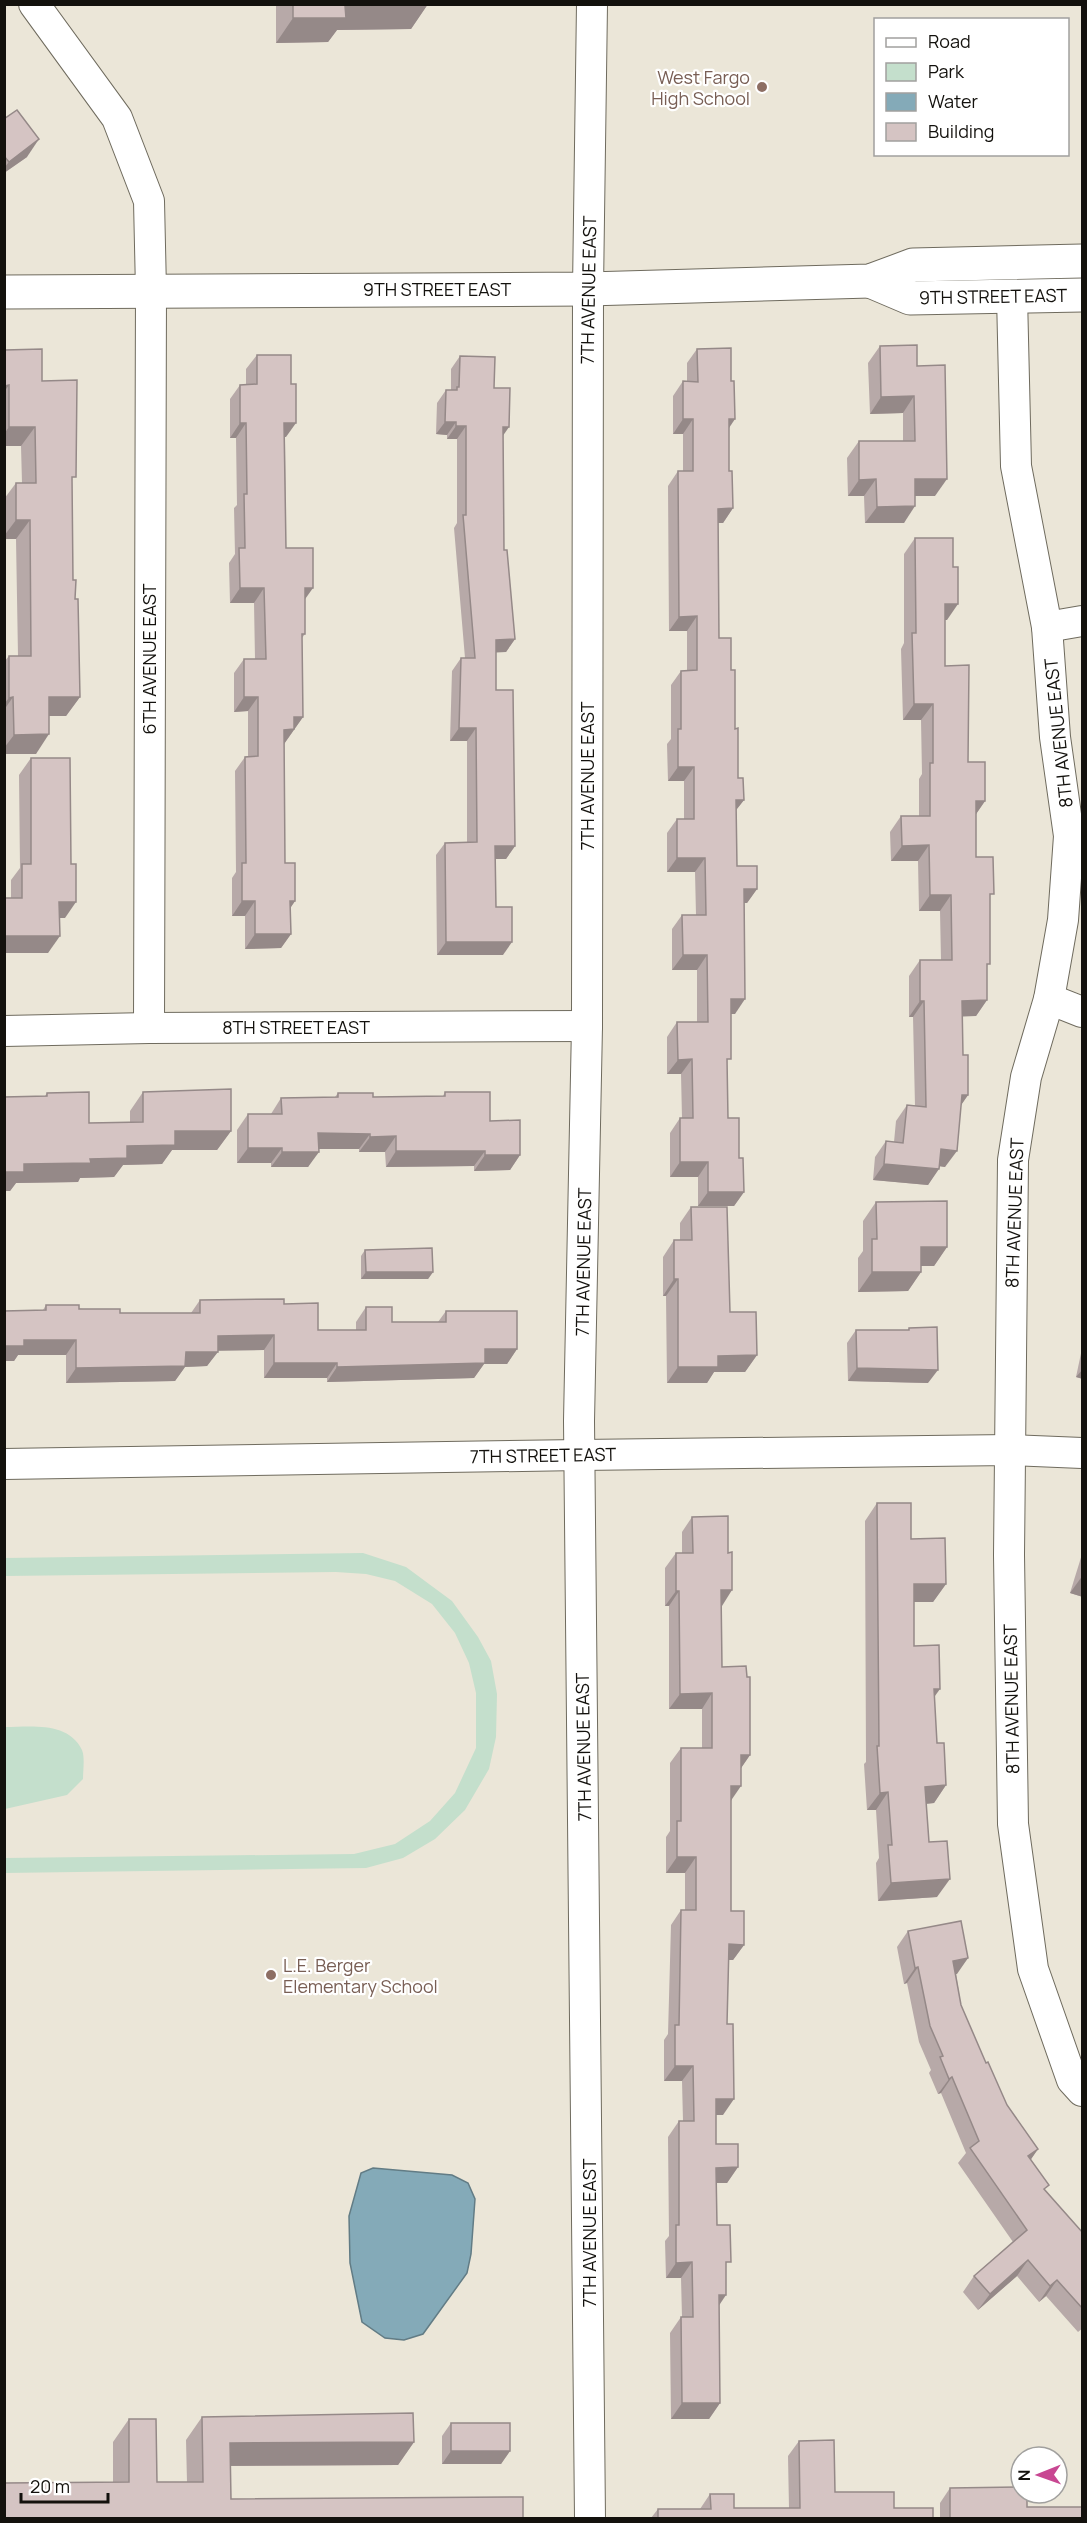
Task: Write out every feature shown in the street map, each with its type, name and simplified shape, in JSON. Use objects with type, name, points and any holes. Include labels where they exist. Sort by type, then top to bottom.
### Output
[{"type":"main road","name":"9TH STREET EAST","points":[[4,292],[588,289],[870,281],[913,265],[1083,261]]},
{"type":"main road","name":"9TH STREET EAST","points":[[870,281],[910,298],[1083,295]]},
{"type":"street","name":"6TH AVENUE EAST","points":[[34,4],[117,118],[149,201],[151,290],[149,1028]]},
{"type":"street","name":"7TH AVENUE EAST","points":[[590,2518],[580,1455],[587,1026],[588,289],[592,4]]},
{"type":"street","name":"8TH AVENUE EAST","points":[[1012,296],[1016,466],[1047,627],[1055,737],[1069,836],[1063,920],[1049,999],[1026,1077],[1013,1160],[1009,1555],[1012,1824],[1033,1969],[1072,2080],[1083,2091]]},
{"type":"street","points":[[1047,627],[1083,621]]},
{"type":"street","points":[[1049,999],[1083,1012]]},
{"type":"street","name":"8TH STREET EAST","points":[[4,1031],[587,1026]]},
{"type":"street","name":"7TH STREET EAST","points":[[4,1464],[1010,1450],[1083,1453]]},
{"type":"green space","points":[[363,1553],[406,1567],[452,1601],[478,1637],[491,1661],[497,1694],[496,1737],[489,1769],[465,1810],[435,1839],[403,1858],[366,1868],[5,1873],[5,1858],[354,1854],[395,1844],[430,1821],[455,1793],[476,1748],[476,1693],[469,1663],[455,1633],[432,1604],[395,1581],[366,1574],[336,1572],[5,1576],[5,1558]]},
{"type":"green space","points":[[5,1727],[48,1728],[68,1734],[82,1750],[83,1779],[67,1795],[5,1809]]},
{"type":"water","points":[[373,2168],[452,2175],[468,2183],[475,2199],[471,2254],[467,2273],[423,2334],[404,2340],[385,2338],[362,2322],[350,2263],[349,2216],[361,2173]]},
{"type":"building","points":[[293,4],[425,4],[345,6],[346,18],[293,18]]},
{"type":"building","points":[[17,110],[39,139],[9,162],[4,156],[4,119]]},
{"type":"building","points":[[917,345],[917,366],[945,365],[947,479],[915,479],[915,506],[877,507],[876,479],[859,480],[859,441],[915,441],[914,396],[881,397],[880,346]]},
{"type":"building","points":[[731,348],[731,381],[734,381],[735,419],[729,419],[729,471],[732,471],[733,508],[718,509],[719,638],[731,638],[731,670],[735,670],[738,778],[743,778],[744,800],[736,800],[737,866],[757,866],[757,889],[744,889],[745,999],[731,999],[731,1059],[727,1059],[728,1118],[739,1118],[739,1158],[743,1158],[744,1192],[708,1192],[708,1162],[680,1162],[680,1118],[693,1118],[692,1059],[678,1060],[677,1022],[708,1022],[707,955],[683,955],[682,915],[706,915],[705,858],[677,858],[677,819],[694,819],[694,767],[678,767],[678,729],[681,729],[681,671],[697,670],[697,616],[679,617],[678,471],[693,471],[693,419],[683,419],[683,381],[698,382],[697,349]]},
{"type":"building","points":[[42,349],[42,381],[77,380],[76,477],[72,477],[73,580],[76,580],[75,599],[78,599],[80,697],[49,697],[49,734],[14,735],[13,697],[9,698],[9,656],[31,656],[30,520],[16,520],[16,483],[36,483],[35,427],[9,427],[9,385],[5,386],[5,350]]},
{"type":"building","points":[[257,355],[291,355],[291,384],[296,384],[296,423],[284,423],[286,548],[313,548],[313,588],[305,588],[305,634],[302,634],[303,717],[294,717],[294,729],[284,730],[285,863],[295,863],[295,901],[290,901],[291,934],[255,934],[255,901],[242,901],[242,863],[246,863],[245,757],[258,756],[258,697],[244,697],[244,659],[266,659],[264,588],[240,588],[239,548],[245,548],[244,494],[247,494],[246,423],[240,423],[240,385],[257,384]]},
{"type":"building","points":[[460,356],[495,357],[494,388],[510,388],[509,427],[503,427],[504,550],[507,550],[515,639],[496,640],[496,690],[513,690],[515,846],[495,846],[496,907],[512,907],[512,942],[446,942],[445,843],[477,842],[476,728],[459,728],[461,658],[475,658],[463,515],[466,515],[466,426],[456,426],[456,422],[445,422],[446,390],[457,390],[459,387]]},
{"type":"building","points":[[915,538],[953,538],[953,567],[958,567],[958,604],[945,604],[945,666],[969,665],[968,762],[985,762],[985,801],[976,801],[976,857],[993,857],[994,894],[990,894],[990,964],[987,964],[987,1000],[962,1001],[963,1055],[968,1055],[968,1095],[962,1095],[957,1151],[941,1149],[939,1169],[884,1164],[886,1141],[903,1143],[907,1105],[926,1107],[924,1001],[920,1001],[920,960],[952,960],[951,895],[930,895],[929,845],[902,846],[901,816],[930,816],[930,763],[933,763],[933,704],[914,704],[912,633],[916,633]]},
{"type":"building","points":[[31,758],[70,758],[71,864],[76,864],[76,902],[59,902],[60,936],[4,936],[4,898],[22,898],[22,864],[31,864]]},
{"type":"building","points":[[231,1089],[231,1131],[175,1131],[175,1145],[127,1146],[127,1158],[90,1159],[91,1163],[24,1164],[24,1172],[4,1172],[4,1097],[89,1092],[89,1123],[143,1122],[143,1092]]},
{"type":"building","points":[[445,1092],[490,1092],[490,1121],[520,1120],[520,1155],[485,1155],[485,1151],[396,1151],[396,1136],[370,1137],[370,1134],[318,1133],[319,1152],[282,1152],[282,1148],[248,1148],[248,1114],[282,1114],[281,1098],[338,1097],[338,1093],[373,1093],[373,1097],[445,1096]]},
{"type":"building","points":[[947,1201],[947,1247],[921,1247],[921,1272],[872,1272],[872,1239],[877,1239],[876,1202]]},
{"type":"building","points":[[691,1207],[727,1207],[730,1312],[756,1312],[757,1355],[718,1356],[718,1367],[678,1367],[678,1279],[674,1279],[674,1240],[692,1240]]},
{"type":"building","points":[[432,1248],[433,1272],[366,1272],[365,1250]]},
{"type":"building","points":[[284,1299],[284,1304],[318,1303],[318,1330],[366,1330],[366,1307],[392,1307],[392,1322],[446,1322],[446,1311],[517,1311],[517,1349],[485,1349],[485,1363],[337,1367],[337,1363],[274,1363],[274,1335],[218,1336],[218,1352],[186,1352],[185,1366],[76,1368],[76,1340],[24,1340],[24,1346],[4,1346],[4,1311],[46,1310],[46,1305],[79,1305],[79,1309],[120,1309],[120,1313],[200,1313],[200,1300]]},
{"type":"building","points":[[937,1327],[938,1370],[857,1368],[856,1330],[909,1330],[909,1328]]},
{"type":"building","points":[[877,1503],[911,1503],[911,1539],[945,1538],[946,1584],[914,1584],[914,1646],[939,1645],[940,1689],[934,1689],[937,1743],[944,1743],[946,1785],[925,1787],[929,1842],[947,1841],[950,1879],[891,1883],[888,1845],[892,1845],[888,1792],[880,1793],[877,1746],[879,1746]]},
{"type":"building","points":[[728,1516],[728,1553],[732,1552],[732,1590],[721,1590],[722,1667],[746,1666],[747,1677],[750,1677],[750,1755],[741,1755],[741,1786],[731,1786],[731,1911],[744,1911],[744,1945],[729,1944],[727,2024],[733,2024],[734,2099],[716,2099],[716,2144],[738,2144],[738,2167],[716,2168],[717,2225],[730,2225],[731,2262],[726,2262],[726,2295],[719,2295],[720,2403],[682,2403],[681,2317],[693,2317],[692,2262],[676,2263],[676,2225],[679,2225],[679,2121],[694,2121],[693,2066],[675,2066],[675,2025],[679,2025],[681,1910],[696,1910],[696,1857],[677,1857],[677,1821],[681,1821],[681,1748],[712,1748],[712,1693],[680,1694],[679,1591],[676,1591],[676,1553],[693,1553],[692,1517]]},
{"type":"building","points":[[961,1921],[968,1958],[953,1961],[961,2005],[1007,2105],[1038,2149],[1028,2156],[1049,2185],[1044,2189],[1083,2233],[1083,2309],[1057,2280],[1050,2286],[1028,2260],[990,2294],[974,2276],[1027,2230],[970,2148],[979,2141],[952,2077],[949,2079],[940,2057],[943,2056],[930,2026],[918,1967],[915,1968],[908,1931]]},
{"type":"building","points":[[413,2413],[414,2442],[230,2443],[231,2499],[523,2497],[523,2518],[4,2518],[4,2483],[129,2482],[129,2419],[156,2419],[157,2482],[203,2482],[202,2417]]},
{"type":"building","points":[[451,2423],[510,2423],[510,2451],[451,2451]]},
{"type":"building","points":[[834,2440],[835,2492],[894,2492],[894,2508],[933,2508],[933,2518],[658,2518],[658,2509],[711,2509],[710,2494],[734,2494],[734,2508],[800,2508],[799,2441]]},
{"type":"building","points":[[1009,2487],[1009,2505],[1083,2507],[1083,2518],[950,2518],[950,2488]]},
{"type":"place","name":"West Fargo High School","points":[[762,87]]},
{"type":"place","name":"L.E. Berger Elementary School","points":[[271,1975]]}]
